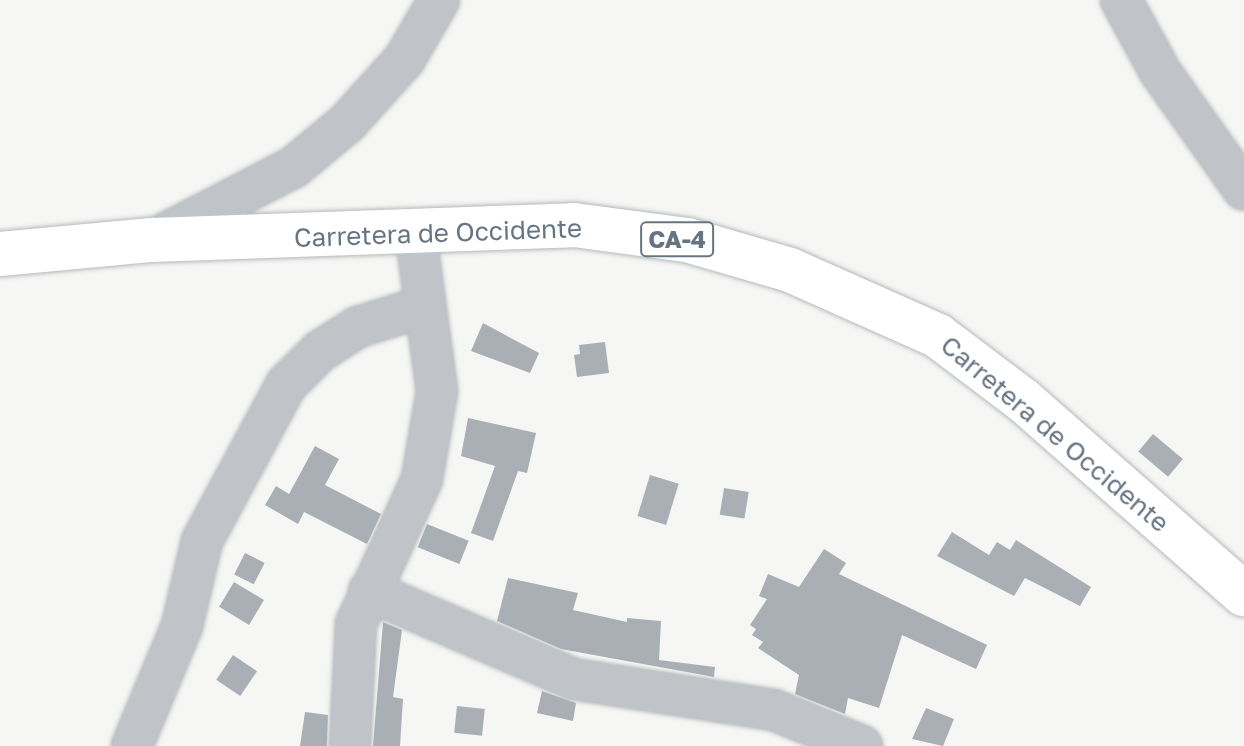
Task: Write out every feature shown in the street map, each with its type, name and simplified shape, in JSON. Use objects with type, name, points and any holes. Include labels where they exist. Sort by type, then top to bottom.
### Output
[{"type":"main road","name":"Carretera de Occidente","points":[[0,254],[152,240],[416,235],[574,225],[687,240],[790,270],[938,336],[1024,401],[1244,594]]},
{"type":"street","points":[[152,240],[294,167],[347,123],[404,60],[439,0]]},
{"type":"street","points":[[1121,0],[1161,73],[1244,190]]},
{"type":"street","points":[[350,746],[356,624],[422,479],[437,391],[422,307],[416,235]]},
{"type":"street","points":[[132,746],[182,626],[202,541],[286,385],[320,351],[358,327],[422,307]]},
{"type":"street","points":[[369,591],[573,679],[774,710],[862,746]]},
{"type":"building","points":[[483,323],[539,353],[530,373],[471,351]]},
{"type":"building","points":[[605,342],[609,373],[577,377],[574,355],[580,354],[579,345]]},
{"type":"building","points":[[468,418],[536,433],[527,473],[518,471],[493,541],[471,533],[495,466],[461,456]]},
{"type":"building","points":[[1153,434],[1183,459],[1168,477],[1138,452]]},
{"type":"building","points":[[315,446],[339,459],[325,485],[381,514],[367,544],[304,512],[298,524],[265,505],[276,486],[289,494]]},
{"type":"building","points":[[650,475],[679,484],[666,525],[637,516]]},
{"type":"building","points":[[724,488],[749,492],[744,519],[720,515]]},
{"type":"building","points":[[427,524],[469,541],[459,564],[418,547]]},
{"type":"building","points":[[952,532],[989,555],[997,542],[1010,550],[1016,540],[1091,587],[1080,606],[1025,578],[1014,596],[937,556]]},
{"type":"building","points":[[824,549],[846,563],[839,574],[987,645],[976,669],[902,635],[879,708],[848,698],[845,714],[795,694],[799,675],[758,648],[763,642],[752,635],[756,629],[750,625],[767,599],[759,596],[768,574],[799,587]]},
{"type":"building","points":[[245,553],[265,563],[254,584],[234,574]]},
{"type":"building","points":[[508,578],[578,593],[573,610],[627,622],[627,618],[661,621],[659,660],[715,667],[714,677],[561,649],[497,621]]},
{"type":"building","points":[[234,582],[264,600],[249,625],[219,607]]},
{"type":"building","points":[[383,622],[402,630],[393,697],[403,699],[400,746],[373,746]]},
{"type":"building","points":[[233,655],[257,671],[240,696],[216,680]]},
{"type":"building","points":[[542,691],[576,703],[573,721],[537,713]]},
{"type":"building","points":[[457,706],[485,709],[482,736],[454,733]]},
{"type":"building","points":[[926,708],[954,719],[943,746],[912,739]]},
{"type":"building","points":[[305,712],[328,715],[327,746],[300,746]]}]
